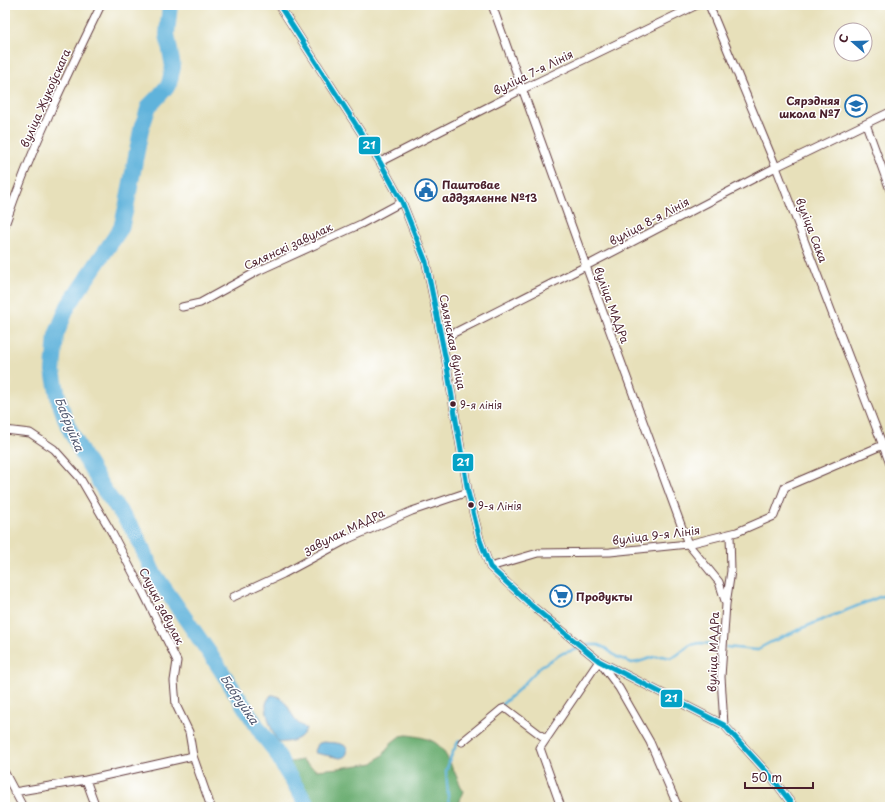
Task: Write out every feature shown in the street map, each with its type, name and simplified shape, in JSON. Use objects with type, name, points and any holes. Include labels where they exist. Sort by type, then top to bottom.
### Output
[{"type":"street","name":"вуліца Жукоўскага","points":[[5,225],[17,190],[60,88],[101,5]]},
{"type":"street","name":"Сялянская вуліца","points":[[279,5],[380,162],[402,202],[426,262],[442,339],[468,492],[480,540],[490,567],[532,606],[599,661],[724,725],[773,779],[794,807]]},
{"type":"street","name":"вуліца МАДРа","points":[[492,5],[688,544],[719,582],[726,604]]},
{"type":"street","name":"вуліца 7-я Лінія","points":[[380,162],[523,89],[697,5]]},
{"type":"street","name":"вуліца Сака","points":[[709,5],[776,167],[890,464]]},
{"type":"street","name":"вуліца 8-я Лінія","points":[[442,339],[776,167],[890,112]]},
{"type":"street","points":[[866,124],[890,190]]},
{"type":"street","name":"Сялянскі завулак","points":[[182,307],[200,303],[258,271],[361,224],[402,202]]},
{"type":"street","name":"Слуцкі завулак","points":[[5,430],[30,433],[54,449],[80,478],[112,533],[177,661],[174,681],[176,705],[189,732],[193,756],[211,807]]},
{"type":"street","name":"вуліца 9-я Лінія","points":[[490,567],[538,553],[610,552],[688,544],[737,532],[774,516],[785,487],[890,442]]},
{"type":"street","name":"завулак МАДРа","points":[[233,597],[283,574],[348,538],[412,510],[468,492]]},
{"type":"street","name":"вуліца МАДРа","points":[[724,725],[721,676],[726,604],[731,571],[730,534]]},
{"type":"street","points":[[561,807],[540,748],[599,661],[619,688],[650,742],[678,807]]},
{"type":"street","points":[[462,742],[505,708],[546,739]]},
{"type":"street","points":[[14,792],[86,780],[193,756]]},
{"type":"street","points":[[5,773],[23,807]]},
{"type":"street","points":[[86,780],[96,807]]},
{"type":"green space","points":[[407,735],[431,740],[444,752],[463,791],[458,807],[301,807],[288,788],[282,773],[291,762],[302,760],[316,770],[373,763],[384,754],[391,743],[400,736]]},
{"type":"water","points":[[271,695],[278,696],[288,707],[295,720],[306,729],[298,738],[292,741],[279,742],[274,736],[266,707],[267,701]]},
{"type":"water","points":[[323,742],[344,745],[347,747],[346,754],[344,757],[340,758],[315,753],[314,751],[317,744]]},
{"type":"waterway","name":"Бабруйка","points":[[170,5],[167,34],[173,67],[169,84],[149,106],[141,130],[121,228],[68,306],[56,335],[53,371],[59,401],[68,426],[83,455],[104,490],[135,532],[153,572],[217,664],[262,734],[276,752],[286,771],[309,807]]},
{"type":"waterway","points":[[726,647],[756,650],[812,624],[882,596],[890,597]]},
{"type":"waterway","points":[[587,645],[598,645],[605,648],[617,657],[632,663],[654,657],[662,656],[671,658],[690,645],[700,643],[717,644]]},
{"type":"waterway","points":[[498,708],[541,666],[563,653],[578,649]]},
{"type":"waterway","points":[[449,807],[446,771],[452,754],[458,742],[461,740]]},
{"type":"transit line","name":"21","points":[[279,5],[380,162],[402,202],[426,262],[446,361],[468,492],[480,540],[490,567],[532,606],[599,661],[724,725],[773,779],[794,807]]},
{"type":"place","name":"Сярэдняя школа №7","points":[[856,106]]},
{"type":"place","name":"Паштовае аддзяленне №13","points":[[426,190]]},
{"type":"place","name":"9-я лінія","points":[[453,404]]},
{"type":"place","name":"9-я Лінія","points":[[471,505]]},
{"type":"place","name":"Продукты","points":[[561,596]]}]
